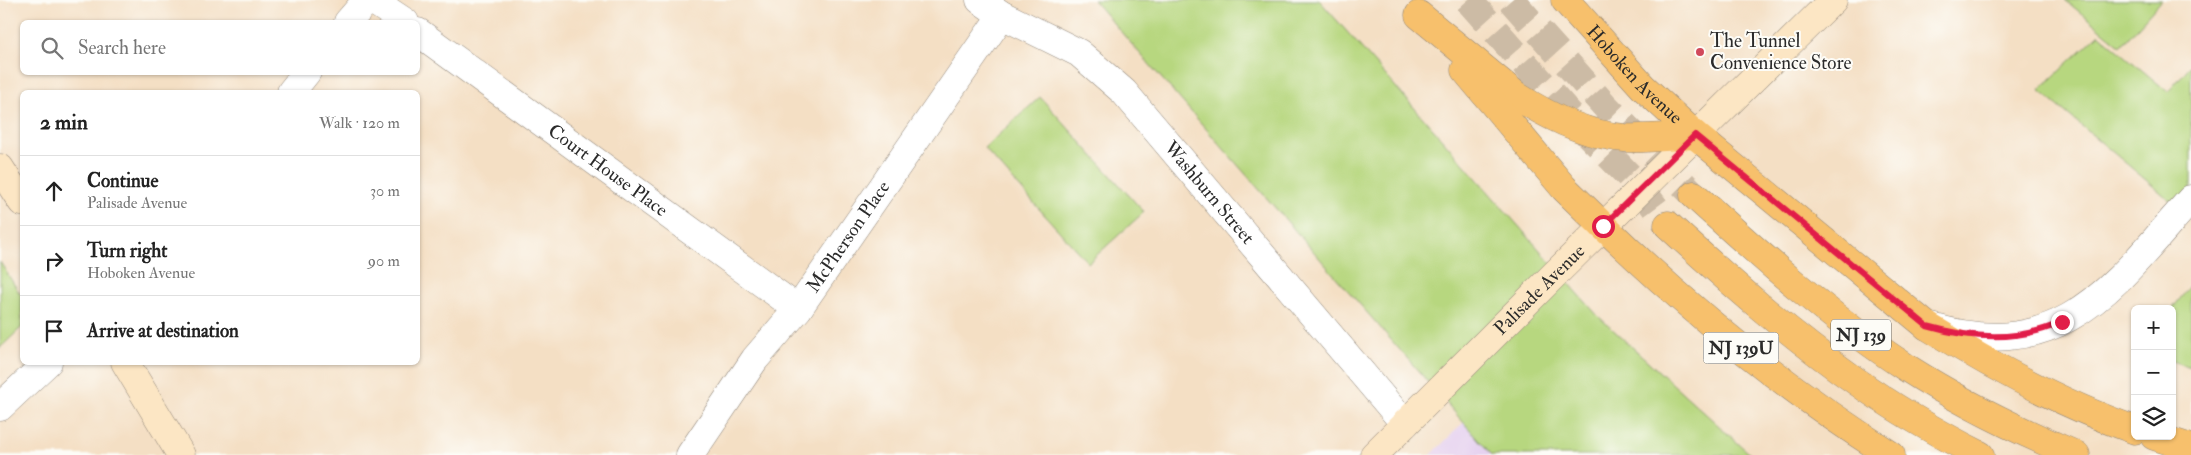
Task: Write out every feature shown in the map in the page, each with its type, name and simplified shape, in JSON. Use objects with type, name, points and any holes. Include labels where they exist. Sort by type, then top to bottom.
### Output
[{"type":"main road","name":"Hoboken Avenue","points":[[1565,0],[1643,87],[1695,135],[1927,326]]},
{"type":"main road","name":"Palisade Avenue","points":[[1374,455],[1554,274],[1833,0]]},
{"type":"main road","points":[[1414,8],[1517,96],[1533,107],[1561,120],[1592,132],[1627,138],[1695,135]]},
{"type":"main road","name":"NJ 139U","points":[[1414,8],[1564,188],[1603,226],[1710,323],[1756,360],[1849,429],[1891,455]]},
{"type":"main road","points":[[0,168],[20,199]]},
{"type":"main road","name":"NJ 139","points":[[1694,195],[1783,274],[1879,349],[1956,397],[2049,444],[2076,455]]},
{"type":"main road","name":"NJ 139","points":[[1668,225],[1757,304],[1855,381],[1908,415],[1980,455]]},
{"type":"main road","points":[[1927,326],[2018,380],[2070,405],[2131,428]]},
{"type":"main road","points":[[127,365],[181,455]]},
{"type":"main road","points":[[2166,440],[2191,448]]},
{"type":"street","points":[[350,20],[367,0]]},
{"type":"street","points":[[372,0],[402,20]]},
{"type":"street","name":"McPherson Place","points":[[690,455],[755,359],[798,309],[991,7]]},
{"type":"street","name":"Washburn Street","points":[[991,7],[1079,52],[1124,92],[1413,417]]},
{"type":"street","name":"Court House Place","points":[[420,33],[798,309]]},
{"type":"street","points":[[292,90],[304,75]]},
{"type":"street","name":"Hoboken Avenue","points":[[1927,326],[1951,333],[2011,336],[2032,333],[2062,322],[2085,309],[2108,290],[2191,199]]},
{"type":"street","points":[[0,407],[45,365]]},
{"type":"shaded area","points":[[1464,422],[1492,455],[1431,455]]},
{"type":"green space","points":[[1093,0],[1319,0],[1598,316],[1751,455],[1492,455]]},
{"type":"green space","points":[[2065,0],[2162,0],[2121,46]]},
{"type":"green space","points":[[2099,34],[2168,92],[2191,65],[2191,218],[2039,90]]},
{"type":"green space","points":[[1040,97],[1144,212],[1088,263],[984,148]]},
{"type":"green space","points":[[0,262],[20,294],[20,329],[0,348]]},
{"type":"green space","points":[[2191,285],[2191,367],[2176,362],[2175,305]]},
{"type":"tunnel","points":[[1468,0],[1582,128],[1639,186],[1668,225]]},
{"type":"tunnel","points":[[1511,0],[1605,106],[1694,195]]},
{"type":"place","name":"The Tunnel Convenience Store","points":[[1700,52]]},
{"type":"route","points":[[1603,226],[1695,135],[1927,326],[1951,333],[2011,336],[2032,333],[2062,322]]}]
